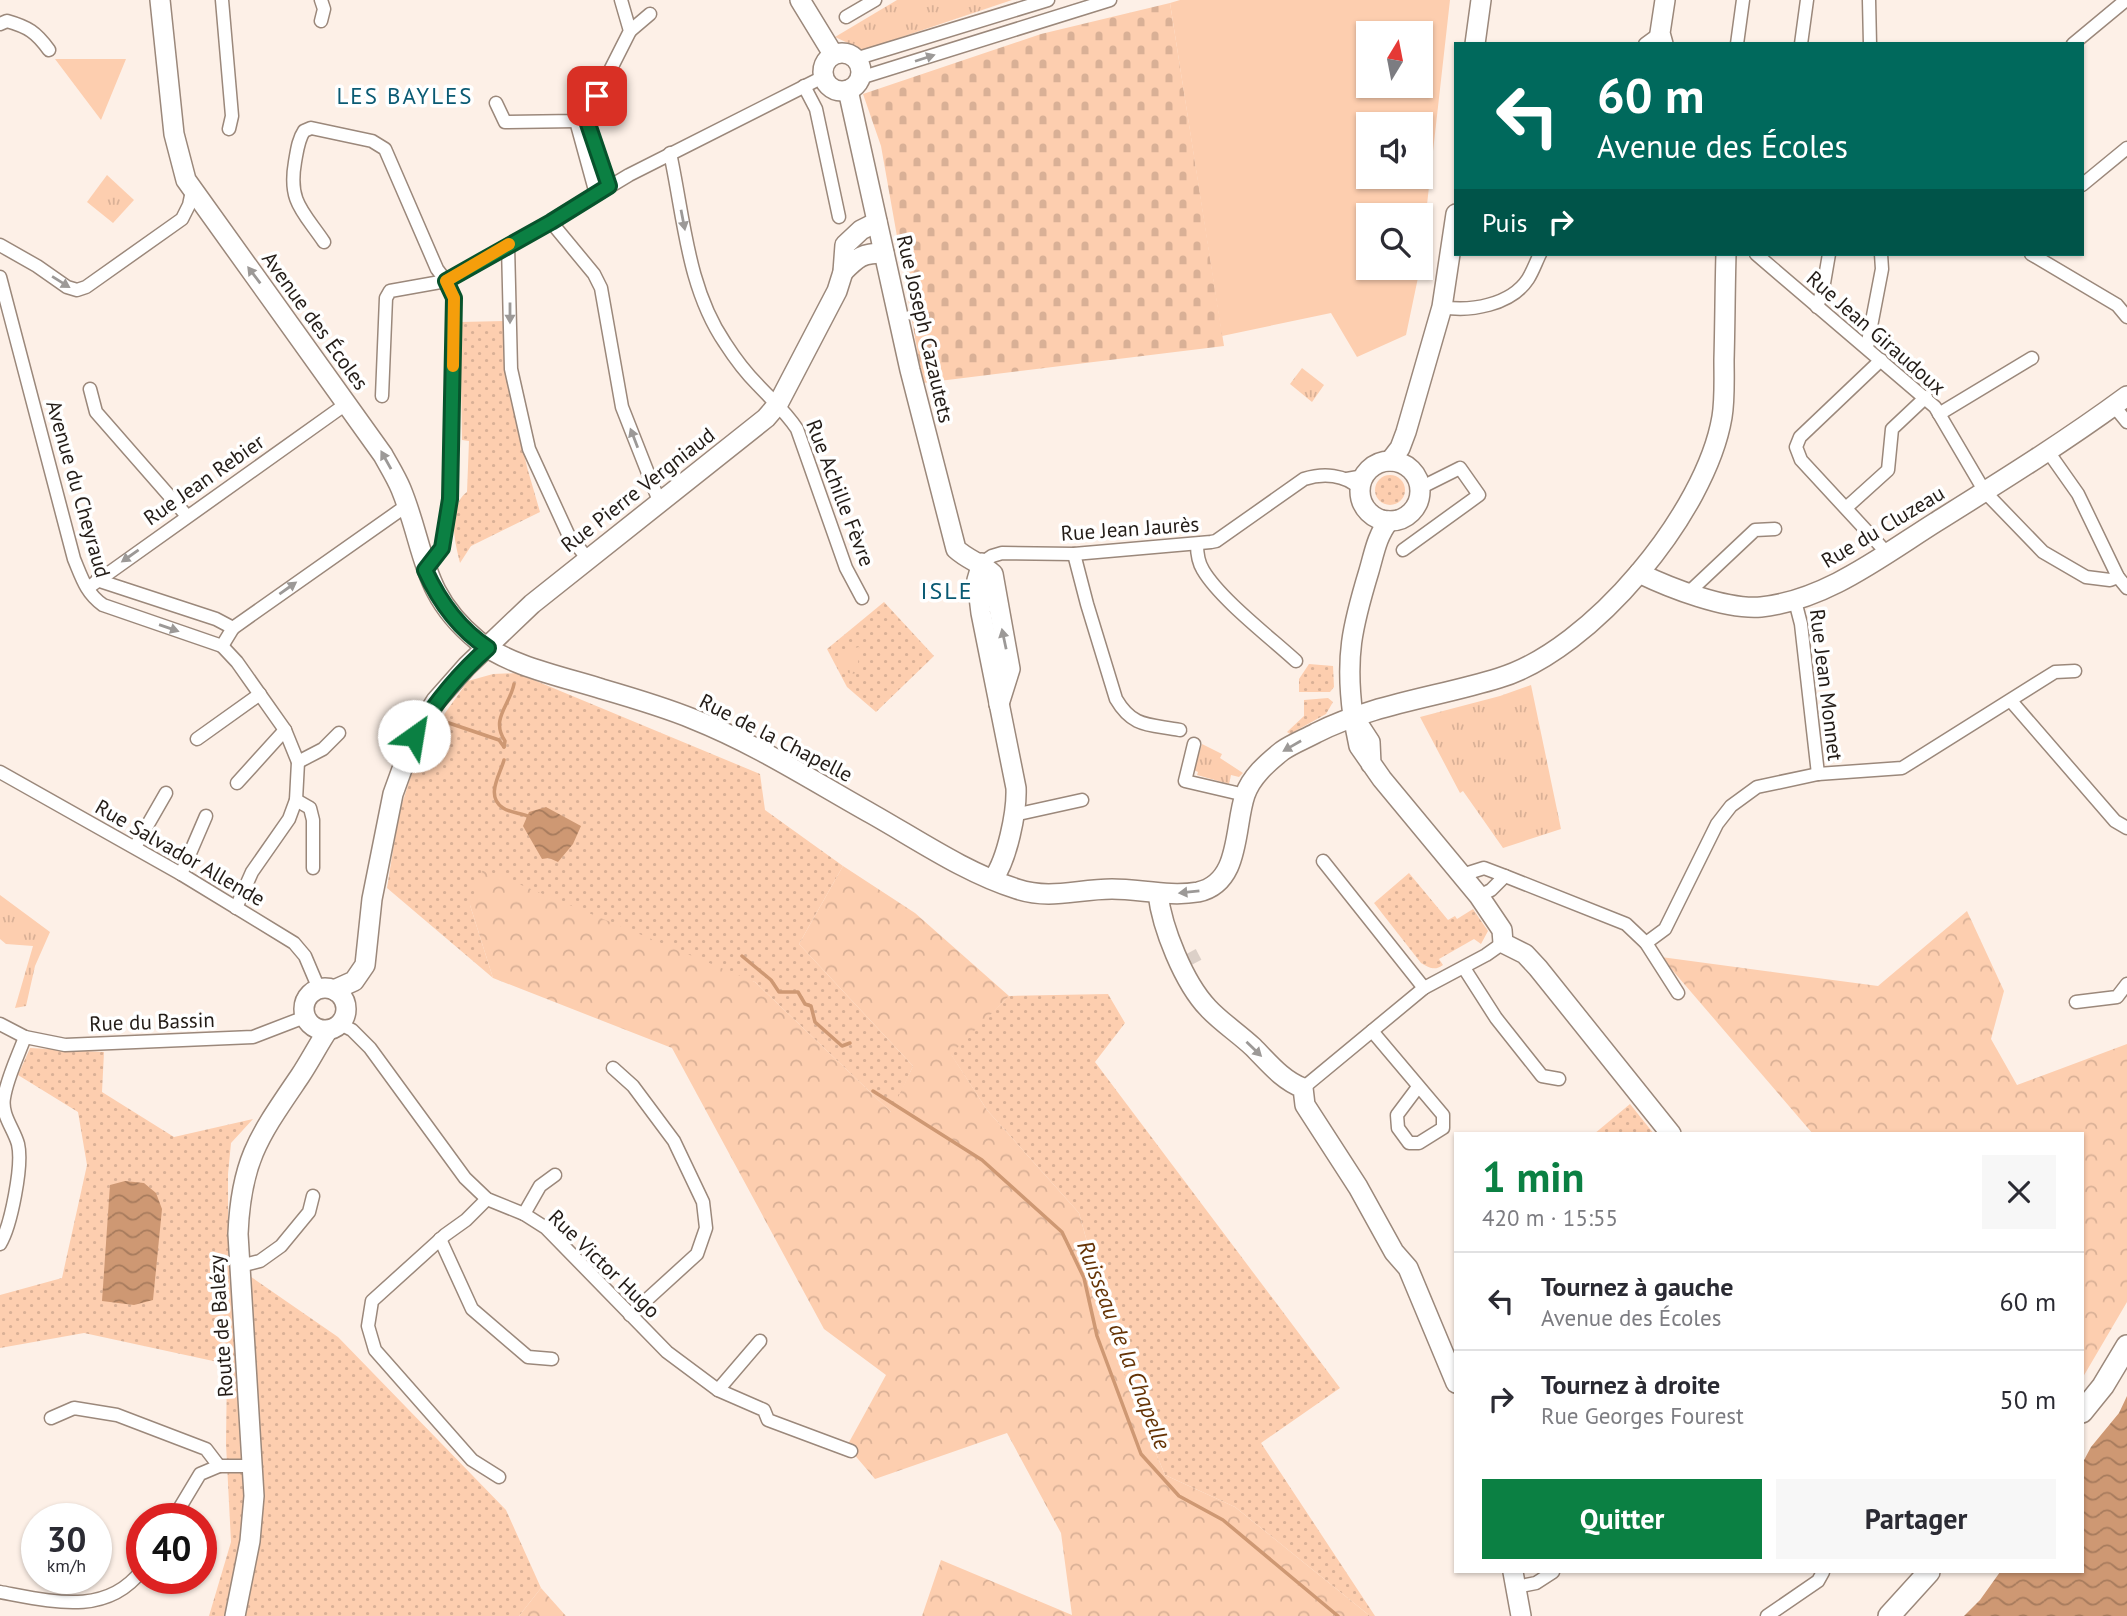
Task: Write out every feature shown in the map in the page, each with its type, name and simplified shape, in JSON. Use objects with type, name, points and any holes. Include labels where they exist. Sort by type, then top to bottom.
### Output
[{"type":"main road","points":[[2084,1409],[2119,1362],[2127,1346]]},
{"type":"main road","points":[[1889,1616],[1928,1573]]},
{"type":"street","name":"Avenue des Écoles","points":[[160,0],[174,134],[181,168],[192,191],[289,321],[383,455],[401,489],[425,570],[435,592],[448,610],[488,648]]},
{"type":"street","points":[[222,0],[232,116],[229,130]]},
{"type":"street","points":[[320,0],[324,9],[321,21]]},
{"type":"street","points":[[621,0],[630,31]]},
{"type":"street","points":[[800,0],[834,54]]},
{"type":"street","points":[[846,17],[875,0]]},
{"type":"street","points":[[855,58],[1047,0],[1052,18]]},
{"type":"street","points":[[834,54],[822,69],[823,77],[832,88],[854,84],[1110,0]]},
{"type":"street","points":[[1475,42],[1481,0]]},
{"type":"street","points":[[1656,40],[1665,0]]},
{"type":"street","points":[[1737,42],[1744,0]]},
{"type":"street","points":[[1801,42],[1807,0]]},
{"type":"street","points":[[1869,0],[1870,42]]},
{"type":"street","points":[[2075,42],[2126,0]]},
{"type":"street","points":[[596,194],[581,119],[630,31],[650,14]]},
{"type":"street","points":[[0,24],[7,21],[28,27],[37,33],[49,50]]},
{"type":"street","points":[[834,54],[850,54],[855,58],[861,67],[854,84]]},
{"type":"street","points":[[382,396],[386,299],[390,291],[446,281],[609,186],[823,77]]},
{"type":"street","name":"Rue Joseph Cazautets","points":[[854,84],[877,222],[910,370],[956,549],[968,559],[982,563],[993,574],[1010,669],[999,705],[1016,788],[1001,864],[993,879]]},
{"type":"street","points":[[804,86],[816,109],[839,217]]},
{"type":"street","points":[[496,103],[505,122],[581,119]]},
{"type":"street","points":[[581,119],[609,186]]},
{"type":"street","points":[[324,242],[292,191],[300,138],[304,131],[311,128],[372,141],[385,149],[437,269],[454,298],[450,499],[442,548],[425,570]]},
{"type":"street","points":[[2084,183],[2127,148]]},
{"type":"street","name":"Rue Achille Fèvre","points":[[670,153],[692,270],[707,310],[724,342],[797,429],[846,568],[862,598]]},
{"type":"street","points":[[1,248],[37,266],[67,287],[77,290],[86,287],[182,219],[192,191]]},
{"type":"street","points":[[551,222],[594,274],[601,288],[622,407],[659,502]]},
{"type":"street","points":[[843,272],[845,245],[861,230],[877,222]]},
{"type":"street","points":[[1398,458],[1442,307],[1454,227]]},
{"type":"street","points":[[508,245],[511,369],[529,449],[568,534],[587,558]]},
{"type":"street","points":[[843,272],[858,257],[867,253],[884,253]]},
{"type":"street","points":[[1442,307],[1460,309],[1490,304],[1505,298],[1527,281],[1539,256]]},
{"type":"street","points":[[1194,744],[1185,781],[1245,795],[1255,776],[1285,749],[1353,716],[1464,688],[1530,667],[1582,631],[1639,573],[1696,492],[1714,450],[1723,413],[1726,256]]},
{"type":"street","name":"Rue Jean Giraudoux","points":[[1762,256],[1817,307],[1926,397],[1985,492],[2043,552],[2086,577],[2110,580],[2118,577]]},
{"type":"street","points":[[1817,307],[1829,256]]},
{"type":"street","points":[[1867,347],[1882,269],[1881,256]]},
{"type":"street","points":[[2033,256],[2122,301],[2127,317]]},
{"type":"street","name":"Rue Pierre Vergniaud","points":[[326,1012],[365,965],[372,899],[393,794],[414,736],[436,701],[467,666],[532,604],[766,418],[778,404],[814,337],[837,291],[843,272]]},
{"type":"street","name":"Avenue du Cheyraud","points":[[0,277],[75,559],[86,590],[103,605],[222,646]]},
{"type":"street","name":"Rue Jean Giraudoux","points":[[1939,414],[2032,358]]},
{"type":"street","points":[[1881,360],[1797,441],[1796,453],[1887,553]]},
{"type":"street","points":[[90,389],[96,412],[187,516]]},
{"type":"street","points":[[1847,507],[1888,470],[1892,429],[1926,397]]},
{"type":"street","points":[[2120,401],[2127,422]]},
{"type":"street","name":"Rue du Cluzeau","points":[[1639,573],[1687,594],[1743,607],[1795,601],[1837,584],[1985,492],[2120,401]]},
{"type":"street","name":"Rue Jean Rebier","points":[[86,590],[346,404]]},
{"type":"street","points":[[2047,450],[2078,494],[2118,577],[2127,588]]},
{"type":"street","points":[[1398,458],[1417,479],[1419,497],[1410,514],[1401,519],[1381,518],[1366,509],[1357,481],[1376,465],[1398,458]]},
{"type":"street","points":[[1403,550],[1479,495],[1460,468],[1420,488]]},
{"type":"street","name":"Rue Jean Jaurès","points":[[982,563],[1002,553],[1074,554],[1216,541],[1304,479],[1318,474],[1357,481]]},
{"type":"street","points":[[236,908],[252,872],[289,819],[296,800],[298,762],[285,730],[237,662],[222,646],[233,628],[406,506]]},
{"type":"street","points":[[1381,518],[1378,539],[1351,633],[1349,672],[1353,716],[1370,742],[1371,764],[1479,896],[1502,930],[1503,943]]},
{"type":"street","points":[[1687,594],[1755,530],[1775,529]]},
{"type":"street","points":[[1197,544],[1197,556],[1202,570],[1217,589],[1296,661]]},
{"type":"street","points":[[1074,554],[1116,699],[1131,719],[1180,730]]},
{"type":"street","name":"Avenue du Cheyraud","points":[[97,580],[216,619],[233,628]]},
{"type":"street","name":"Rue Jean Monnet","points":[[1795,601],[1801,624],[1818,774]]},
{"type":"street","name":"Rue de la Chapelle","points":[[488,648],[522,663],[694,719],[764,753],[993,879],[1021,890],[1049,896],[1112,889],[1158,894],[1199,892],[1217,883],[1227,870],[1237,842],[1245,795]]},
{"type":"street","points":[[1646,943],[1665,929],[1717,824],[1731,806],[1757,788],[1818,774],[1902,768],[2055,672],[2075,671]]},
{"type":"street","points":[[197,739],[260,694]]},
{"type":"street","points":[[2011,701],[2115,821],[2127,828]]},
{"type":"street","points":[[237,783],[285,730]]},
{"type":"street","points":[[298,762],[323,749],[339,733]]},
{"type":"street","name":"Rue Salvador Allende","points":[[0,772],[135,847],[294,943],[305,956],[326,1012]]},
{"type":"street","points":[[135,847],[166,793]]},
{"type":"street","points":[[296,800],[310,808],[313,820],[313,868]]},
{"type":"street","points":[[1013,813],[1082,800]]},
{"type":"street","points":[[181,874],[206,816]]},
{"type":"street","points":[[1323,861],[1424,988]]},
{"type":"street","points":[[1462,875],[1484,868],[1626,924],[1646,943],[1678,993]]},
{"type":"street","points":[[1479,896],[1491,890],[1505,876]]},
{"type":"street","points":[[1158,894],[1162,918],[1207,1007],[1233,1027],[1289,1083],[1303,1088]]},
{"type":"street","points":[[1303,1088],[1424,988],[1464,968],[1503,943]]},
{"type":"street","points":[[1503,943],[1525,954],[1538,968],[1669,1132]]},
{"type":"street","points":[[1464,968],[1496,1018],[1542,1076],[1559,1079]]},
{"type":"street","points":[[2076,1002],[2117,997],[2127,984]]},
{"type":"street","name":"Rue du Bassin","points":[[0,1024],[25,1037],[65,1045],[253,1037],[326,1012]]},
{"type":"street","name":"Route de Balézy","points":[[235,1616],[250,1541],[254,1496],[240,1266],[239,1204],[247,1166],[260,1135],[308,1064],[326,1012]]},
{"type":"street","name":"Rue Victor Hugo","points":[[326,1012],[352,1030],[370,1048],[464,1178],[487,1199],[524,1214],[546,1227],[667,1352],[718,1390],[764,1410],[768,1420],[851,1451]]},
{"type":"street","points":[[1372,1031],[1443,1115],[1443,1128],[1419,1143],[1409,1143],[1398,1129],[1397,1115],[1418,1087]]},
{"type":"street","points":[[0,1244],[7,1233],[20,1160],[17,1142],[5,1115],[3,1100],[25,1037]]},
{"type":"street","points":[[613,1068],[633,1086],[674,1142],[704,1202],[706,1228],[697,1254],[630,1315]]},
{"type":"street","points":[[1303,1088],[1305,1105],[1394,1252],[1408,1268],[1454,1379]]},
{"type":"street","points":[[524,1214],[540,1186],[555,1175]]},
{"type":"street","points":[[240,1266],[260,1261],[281,1246],[309,1212],[313,1196]]},
{"type":"street","points":[[487,1199],[372,1301],[368,1326],[375,1350],[383,1360],[472,1460],[499,1477]]},
{"type":"street","points":[[440,1240],[472,1309],[528,1357],[552,1359]]},
{"type":"street","points":[[718,1390],[760,1341]]},
{"type":"street","points":[[51,1418],[74,1408],[117,1415],[206,1449],[219,1466]]},
{"type":"street","points":[[183,1503],[200,1474],[219,1466],[253,1466]]},
{"type":"street","points":[[1521,1616],[1515,1579],[1536,1583],[1551,1573]]},
{"type":"street","points":[[1767,1616],[1818,1581],[1822,1573]]},
{"type":"street","points":[[0,1592],[105,1610],[126,1591]]},
{"type":"green space","points":[[897,0],[1012,0],[863,50],[835,37]]},
{"type":"green space","points":[[1180,0],[1450,0],[1433,151],[1433,112],[1356,112],[1356,189],[1429,189],[1427,203],[1356,203],[1356,280],[1417,280],[1406,335],[1357,357],[1331,313],[1222,336],[1170,3]]},
{"type":"green space","points":[[1170,3],[1224,346],[923,383],[881,146],[863,94],[1041,34]]},
{"type":"green space","points":[[55,59],[126,59],[101,120],[95,112]]},
{"type":"green space","points":[[107,175],[134,200],[113,223],[87,202]]},
{"type":"green space","points":[[505,321],[509,387],[540,512],[471,546],[460,563],[454,536],[454,516],[460,499],[467,492],[469,441],[462,440],[460,322]]},
{"type":"green space","points":[[1302,368],[1324,385],[1312,402],[1290,384]]},
{"type":"green space","points":[[1390,475],[1401,479],[1405,490],[1401,501],[1390,505],[1379,501],[1375,490],[1379,479]]},
{"type":"green space","points":[[884,602],[934,656],[876,712],[847,687],[827,649]]},
{"type":"green space","points":[[859,647],[860,673],[848,673],[839,664],[843,651]]},
{"type":"green space","points":[[1309,664],[1333,666],[1334,687],[1330,692],[1299,692],[1299,679]]},
{"type":"green space","points":[[517,673],[760,774],[765,810],[843,866],[799,944],[913,1066],[892,1113],[755,982],[470,905],[493,978],[387,888],[399,813],[420,748],[468,681],[493,674]]},
{"type":"green space","points":[[1531,685],[1561,829],[1503,848],[1463,791],[1460,793],[1420,717]]},
{"type":"green space","points":[[1328,698],[1333,702],[1326,714],[1290,734],[1287,732],[1304,716],[1304,700]]},
{"type":"green space","points":[[1202,744],[1222,754],[1220,758],[1243,773],[1239,777],[1231,775],[1229,784],[1197,775],[1198,772],[1194,770]]},
{"type":"green space","points":[[843,866],[915,913],[1009,996],[951,1054],[987,1110],[1079,1213],[1126,1381],[1165,1475],[1235,1507],[1370,1616],[922,1616],[941,1560],[1072,1615],[1061,1533],[1007,1433],[875,1479],[847,1446],[886,1375],[824,1329],[672,1048],[493,978],[470,905],[483,869],[755,982],[891,1112],[913,1066],[799,944]]},
{"type":"green space","points":[[1409,873],[1448,920],[1455,916],[1457,919],[1473,909],[1488,931],[1481,944],[1474,939],[1439,959],[1443,965],[1437,968],[1421,963],[1374,903]]},
{"type":"green space","points":[[0,895],[50,932],[35,966],[26,1006],[15,1008],[33,946],[6,944],[0,939]]},
{"type":"green space","points":[[1967,911],[2004,991],[1991,1039],[2017,1085],[2127,1044],[2127,1302],[2084,1375],[2084,1132],[1811,1132],[1661,957],[1878,986]]},
{"type":"green space","points":[[1108,994],[1125,1023],[1095,1062],[1340,1388],[1261,1443],[1375,1616],[1370,1616],[1235,1507],[1165,1475],[1126,1381],[1079,1213],[987,1110],[950,1053],[1009,996]]},
{"type":"green space","points":[[30,1048],[104,1052],[102,1092],[174,1137],[253,1119],[231,1143],[228,1174],[228,1261],[338,1337],[506,1510],[541,1588],[519,1616],[209,1616],[231,1542],[226,1444],[227,1364],[84,1333],[0,1348],[0,1295],[62,1278],[87,1165],[78,1112],[18,1075]]},
{"type":"green space","points":[[1630,1104],[1652,1132],[1596,1132]]},
{"type":"green space","points":[[541,1588],[566,1616],[519,1616]]},
{"type":"water","points":[[546,807],[581,826],[573,844],[558,862],[549,858],[542,859],[523,826],[529,812]]},
{"type":"water","points":[[125,1181],[144,1183],[156,1193],[162,1209],[153,1300],[134,1305],[102,1301],[110,1185]]},
{"type":"water","points":[[2127,1396],[2127,1616],[1964,1616],[1980,1600],[1999,1573],[2084,1573],[2084,1460],[2091,1447],[2119,1413]]},
{"type":"waterway","points":[[504,747],[500,719],[514,684]]},
{"type":"waterway","points":[[446,722],[499,740],[504,747]]},
{"type":"waterway","name":"Ruisseau de la Chapelle","points":[[504,760],[495,785],[495,798],[506,810],[530,817]]},
{"type":"waterway","points":[[742,956],[771,980],[779,992],[798,992],[805,1004],[811,1006],[815,1022],[842,1046],[850,1043]]},
{"type":"waterway","name":"Ruisseau de la Chapelle","points":[[873,1091],[982,1160],[1062,1232],[1084,1278],[1097,1336],[1141,1454],[1179,1496],[1223,1520],[1338,1616]]},
{"type":"tunnel","points":[[1188,960],[1203,952]]},
{"type":"slow traffic","points":[[453,366],[454,298],[446,281],[509,244]]},
{"type":"district","name":"LES BAYLES","points":[[405,96]]},
{"type":"district","name":"ISLE","points":[[947,591]]},
{"type":"route","points":[[414,736],[436,701],[467,666],[488,648],[460,625],[435,592],[425,570],[442,548],[450,499],[454,298],[446,281],[609,186],[586,118],[597,96]]}]
